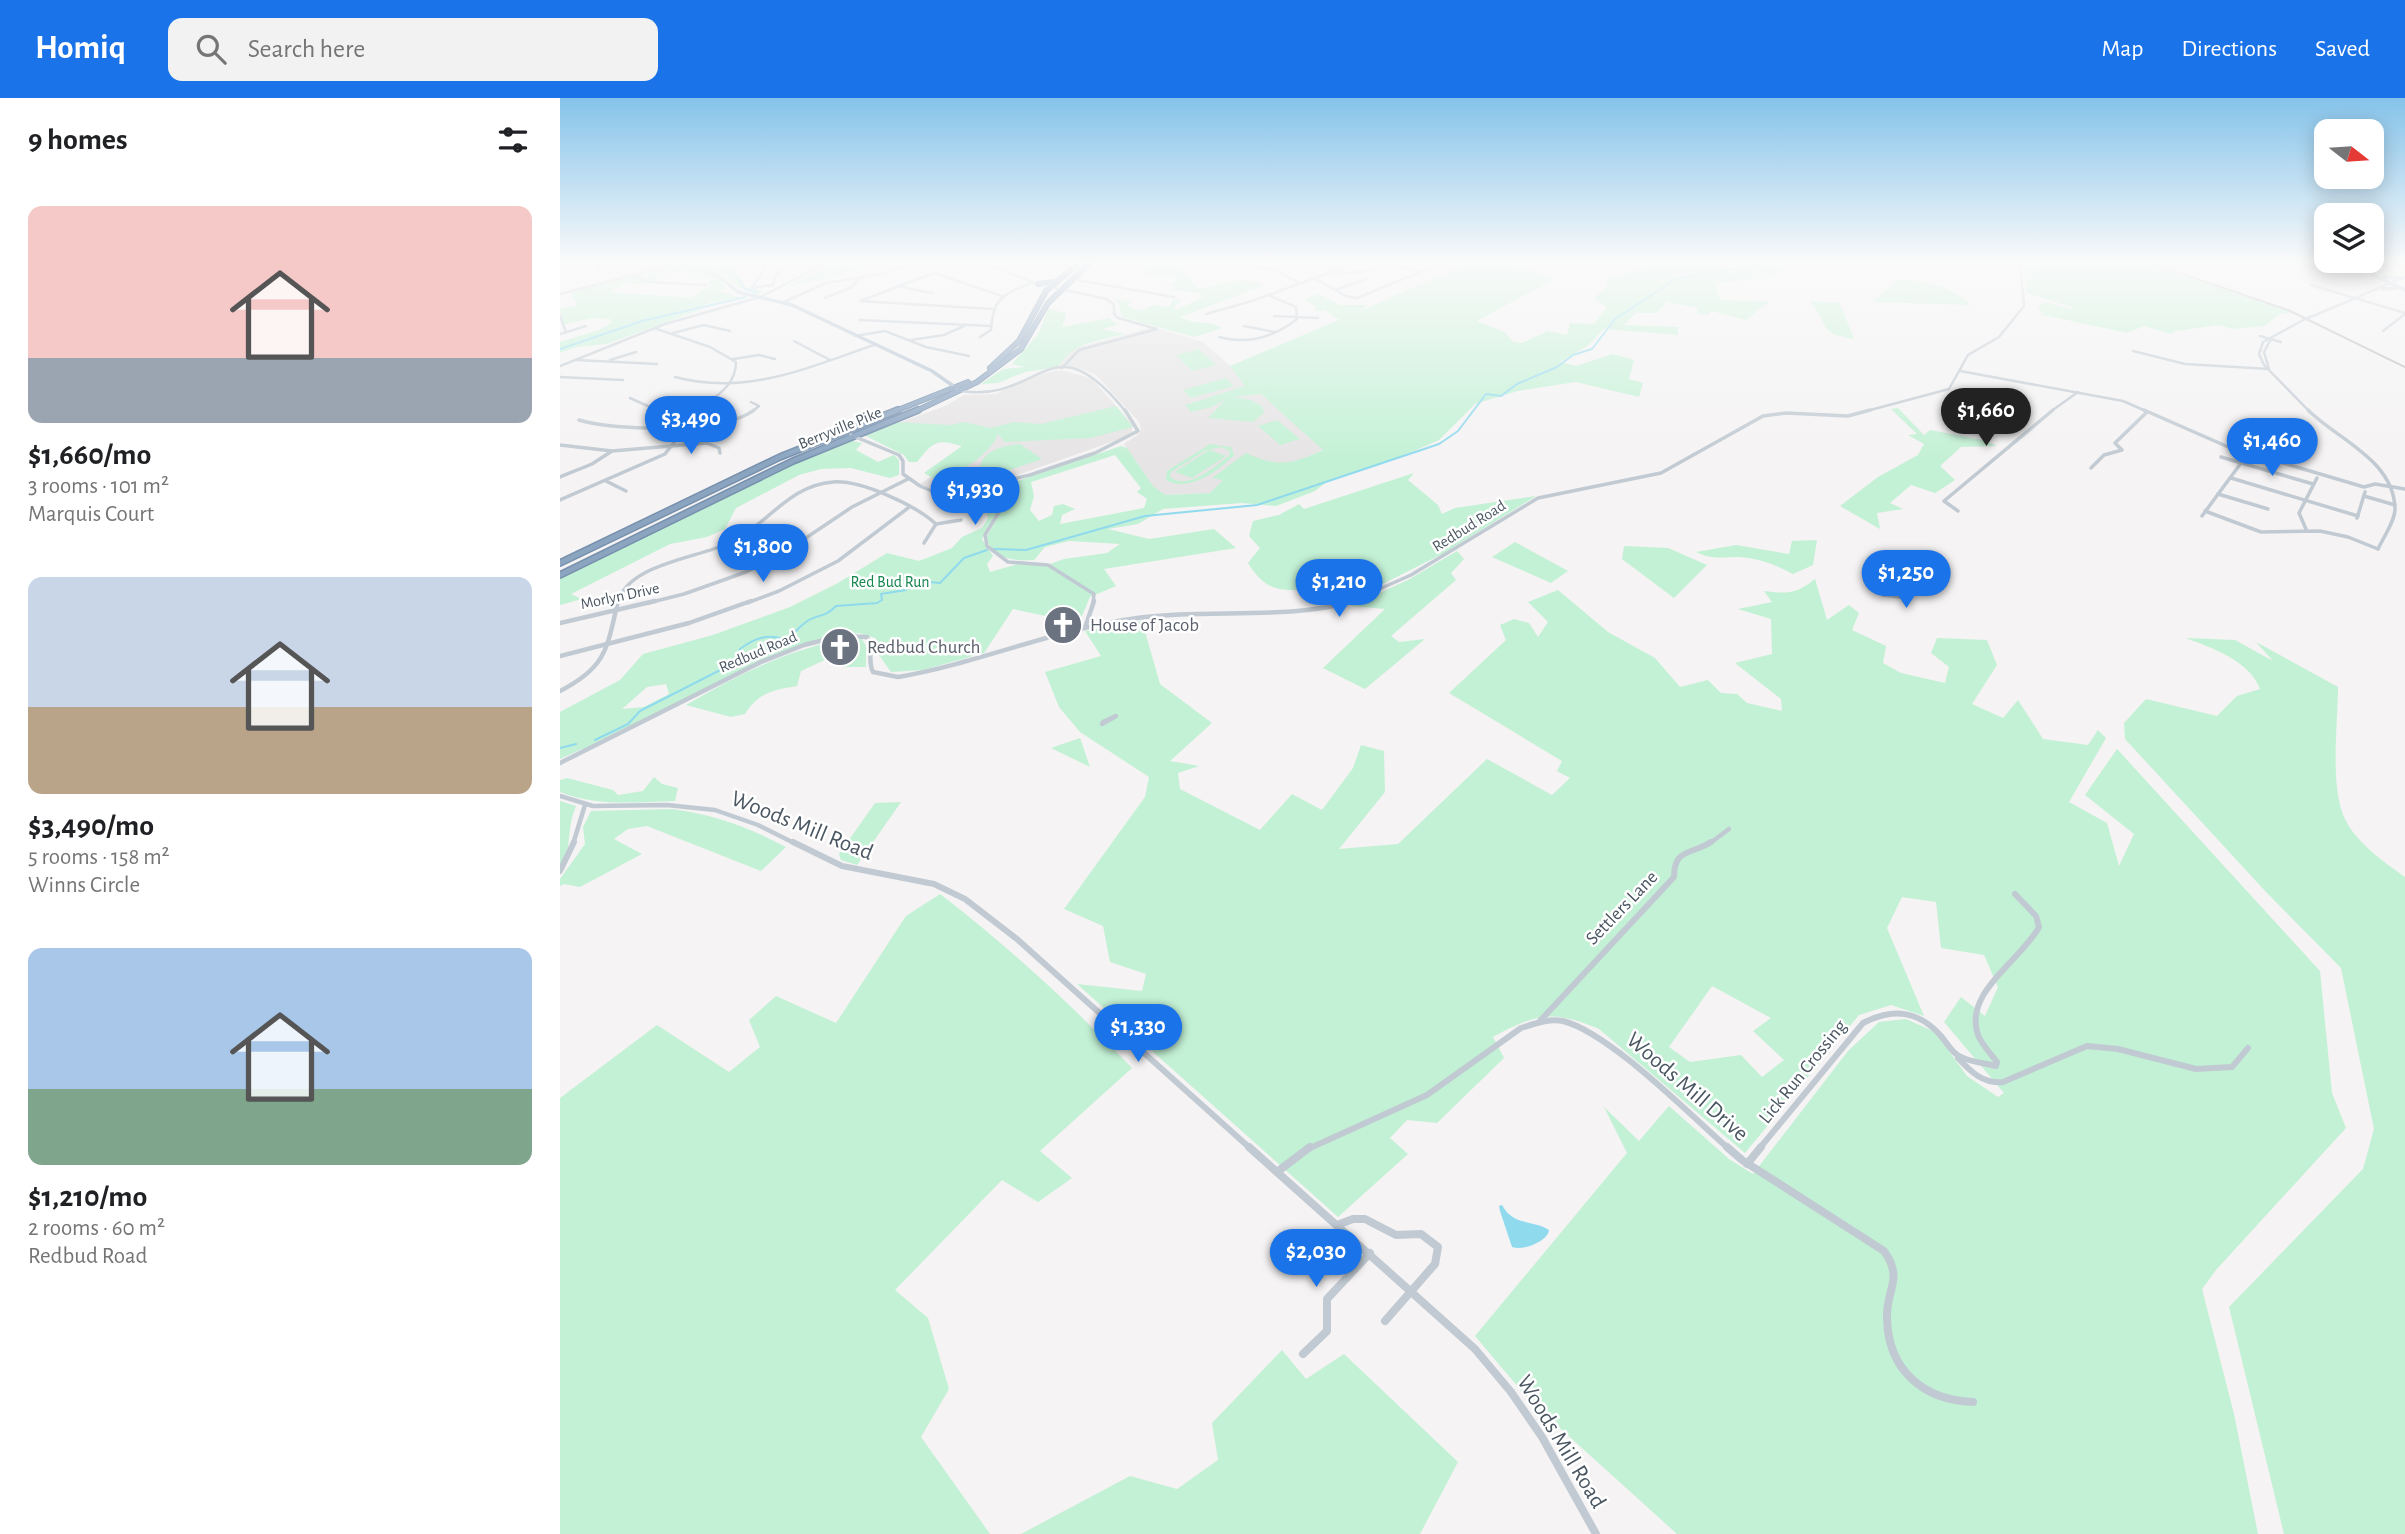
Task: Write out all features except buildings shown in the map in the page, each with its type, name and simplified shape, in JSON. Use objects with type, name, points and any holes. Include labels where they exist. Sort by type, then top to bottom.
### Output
[{"type":"highway","name":"Berryville Pike","points":[[560,563],[780,457],[958,390],[1013,348],[1028,327]]},
{"type":"highway","name":"Berryville Pike","points":[[560,575],[995,371],[1017,353],[1035,327]]},
{"type":"main road","points":[[836,327],[937,374],[958,390]]},
{"type":"street","points":[[564,327],[566,332]]},
{"type":"street","points":[[560,334],[583,327]]},
{"type":"street","points":[[560,366],[657,327]]},
{"type":"street","points":[[673,333],[696,327]]},
{"type":"street","points":[[713,327],[730,331]]},
{"type":"street","points":[[909,340],[944,335],[962,327]]},
{"type":"street","points":[[980,337],[991,327]]},
{"type":"street","points":[[1062,368],[1070,356],[1079,350],[1157,329],[1150,327]]},
{"type":"street","points":[[1249,327],[1274,332]]},
{"type":"street","points":[[1219,337],[1238,344],[1282,327]]},
{"type":"street","name":"Redbud Road","points":[[560,763],[618,737],[752,665],[821,640],[849,635],[867,637],[871,644],[870,666],[873,672],[881,676],[898,677],[940,669],[1085,628],[1174,614],[1296,613],[1342,605],[1411,575],[1538,498],[1661,473],[1770,414],[1848,416],[1938,393],[1951,387],[1968,355],[1999,337],[2007,327]]},
{"type":"street","points":[[2241,463],[2204,513],[2260,532],[2275,528],[2306,529],[2378,549],[2393,519],[2395,505],[2392,487],[2376,463],[2319,421],[2269,369],[2264,352],[2271,339],[2291,327]]},
{"type":"street","points":[[2383,331],[2388,327]]},
{"type":"street","points":[[654,328],[673,333],[733,359],[759,355],[775,359]]},
{"type":"street","points":[[855,336],[882,330],[969,356]]},
{"type":"street","points":[[2260,336],[2281,342]]},
{"type":"street","points":[[794,341],[830,360]]},
{"type":"street","points":[[675,377],[697,383],[771,381],[874,345]]},
{"type":"street","points":[[2133,351],[2185,364],[2269,369]]},
{"type":"street","points":[[608,362],[635,352]]},
{"type":"street","points":[[560,500],[656,459],[672,446],[685,425],[701,408],[731,384],[737,370],[733,359]]},
{"type":"street","points":[[573,360],[657,364]]},
{"type":"street","points":[[940,485],[958,481],[1005,481],[1113,446],[1135,435],[1137,425],[1093,376],[1062,368],[1036,372],[996,392],[977,394],[958,390]]},
{"type":"street","points":[[1960,371],[2123,401],[2227,446],[2395,505]]},
{"type":"street","points":[[560,377],[623,380]]},
{"type":"street","points":[[1958,511],[1944,501],[2022,433],[2078,393]]},
{"type":"street","points":[[630,398],[653,408],[701,408]]},
{"type":"street","points":[[579,420],[635,429],[685,425],[745,417],[759,408],[758,404],[751,402]]},
{"type":"street","points":[[2091,468],[2104,455],[2122,450],[2115,443],[2147,412]]},
{"type":"street","points":[[852,436],[899,455],[908,479],[950,497],[985,499],[995,504],[999,512],[985,535],[987,546],[1008,562],[1048,565],[1090,591],[1095,599],[1085,619],[1085,628]]},
{"type":"street","points":[[560,445],[612,451],[707,443],[719,448],[720,453]]},
{"type":"street","points":[[560,477],[592,464],[612,451]]},
{"type":"street","points":[[2221,457],[2313,484]]},
{"type":"street","points":[[2231,478],[2357,517],[2364,492],[2370,484],[2405,489]]},
{"type":"street","points":[[2306,529],[2299,513],[2317,478]]},
{"type":"street","name":"Morlyn Drive","points":[[560,623],[684,594],[746,572],[777,557],[878,494],[908,479]]},
{"type":"street","points":[[606,481],[626,491]]},
{"type":"street","points":[[560,691],[588,677],[600,666],[609,643],[621,590],[632,580],[740,538],[763,522],[785,498],[800,489],[841,482],[878,494],[936,524],[961,520]]},
{"type":"street","points":[[2218,494],[2268,509]]},
{"type":"street","points":[[2247,512],[2251,504]]},
{"type":"street","points":[[560,656],[689,623],[790,587],[847,556],[887,521],[908,508]]},
{"type":"street","points":[[924,543],[936,524]]},
{"type":"street","points":[[1883,596],[1908,598],[1911,594]]},
{"type":"street","name":"Woods Mill Road","points":[[560,796],[585,805],[686,806],[715,810],[758,825],[842,866],[872,874],[920,881],[953,892],[1017,939],[1475,1349],[1515,1394],[1546,1443],[1596,1534]]},
{"type":"street","points":[[560,871],[573,852],[575,824],[585,805]]},
{"type":"street","name":"Settlers Lane","points":[[1539,1022],[1674,877],[1674,864],[1679,856],[1707,845],[1730,829]]},
{"type":"street","points":[[1957,1056],[1993,1067],[1997,1064],[1976,1032],[1978,1009],[1988,986],[2023,955],[2039,927],[2036,916],[2015,894]]},
{"type":"street","name":"Lick Run Crossing","points":[[1747,1164],[1810,1084],[1868,1020],[1892,1012],[1922,1019],[1939,1031],[1957,1056],[1980,1079],[1998,1083],[2083,1047],[2118,1049],[2207,1070],[2232,1067],[2248,1048]]},
{"type":"street","name":"Woods Mill Drive","points":[[1277,1172],[1316,1143],[1427,1096],[1514,1032],[1539,1022],[1570,1023],[1600,1038],[1747,1164],[1884,1251],[1892,1260],[1897,1273],[1887,1309],[1888,1328],[1904,1370],[1914,1385],[1926,1395],[1954,1402],[1973,1402]]},
{"type":"street","points":[[1336,1224],[1365,1219],[1396,1235],[1418,1233],[1435,1242],[1439,1251],[1438,1261],[1385,1321]]},
{"type":"street","points":[[1303,1354],[1326,1331],[1327,1299],[1370,1253]]},
{"type":"shaded area","points":[[1153,327],[1203,342],[1324,449],[1285,468],[1247,456],[1211,493],[1165,495],[1153,486],[1124,444],[1139,434],[1139,422],[1096,375],[1082,369],[1058,367],[1065,355],[1076,348]]},
{"type":"shaded area","points":[[1060,370],[1091,378],[1133,425],[1131,435],[1009,478],[955,479],[929,488],[920,484],[974,450],[945,440],[931,445],[888,427],[945,406],[964,395],[996,394],[1032,376]]},
{"type":"green space","points":[[605,327],[653,327],[607,344],[576,347],[560,353],[560,342]]},
{"type":"green space","points":[[1041,327],[1109,327],[1102,329],[1125,334],[1078,348],[1058,367],[1025,372],[998,383],[981,384],[1003,369],[1025,367],[1012,364]]},
{"type":"green space","points":[[1158,327],[1223,328],[1194,337]]},
{"type":"green space","points":[[1322,327],[1492,327],[1505,332],[1513,342],[1522,343],[1548,331],[1567,335],[1569,327],[1678,327],[1678,335],[1603,329],[1589,345],[1560,362],[1576,366],[1613,354],[1634,360],[1629,379],[1643,383],[1639,397],[1576,382],[1518,391],[1475,404],[1439,440],[1398,458],[1329,480],[1315,491],[1276,506],[1242,503],[1163,509],[1138,524],[1108,529],[1149,539],[1214,529],[1236,548],[1104,569],[1116,586],[1090,597],[1079,623],[1013,609],[984,653],[923,670],[891,672],[879,655],[875,638],[859,633],[805,644],[758,662],[584,752],[582,749],[560,759],[560,712],[620,680],[643,654],[713,635],[790,607],[838,583],[887,553],[919,561],[952,548],[962,537],[982,528],[988,518],[986,510],[970,507],[965,501],[988,502],[997,512],[982,539],[993,556],[987,564],[990,572],[1018,564],[1045,566],[1064,559],[1107,553],[1120,544],[1069,541],[1045,547],[1034,560],[1006,558],[994,551],[986,538],[1002,510],[996,504],[980,497],[937,489],[970,485],[991,490],[1121,446],[1127,448],[1153,486],[1165,495],[1210,493],[1223,480],[1212,478],[1246,453],[1267,461],[1285,462],[1323,450],[1261,394],[1234,397],[1251,400],[1262,406],[1264,413],[1253,422],[1208,418],[1226,399],[1212,407],[1191,412],[1185,405],[1245,386],[1230,366]],"holes":[[[1115,455],[1141,488],[1137,492],[1147,499],[1144,508],[1060,524],[1062,515],[1075,509],[1063,504],[1054,506],[1052,515],[1039,521],[1030,510],[1034,496],[1031,482]],[[666,684],[669,694],[644,707],[622,709],[647,687]]]},
{"type":"green space","points":[[1827,327],[1849,327],[1854,339],[1842,337]]},
{"type":"green space","points":[[2099,327],[2142,327],[2127,333]]},
{"type":"green space","points":[[2147,327],[2205,327],[2176,331],[2171,334]]},
{"type":"green space","points":[[1199,349],[1216,365],[1192,371],[1176,355]]},
{"type":"green space","points":[[1226,378],[1234,386],[1191,398],[1183,390]]},
{"type":"green space","points":[[1116,406],[1133,427],[1090,438],[1005,442],[998,434],[980,457],[955,472],[955,479],[940,482],[924,473],[962,446],[941,442],[931,446],[917,462],[909,462],[904,455],[862,434],[895,422],[951,425],[964,422],[991,428],[1014,422],[1041,424]]},
{"type":"green space","points":[[1898,408],[1924,435],[1930,430],[1983,440],[1997,446],[1961,447],[1940,466],[1955,480],[1935,493],[1911,485],[1890,503],[1903,509],[1877,513],[1880,529],[1840,506],[1878,477],[1918,455],[1924,444],[1908,435],[1917,434],[1891,409]]},
{"type":"green space","points":[[1277,420],[1300,439],[1280,445],[1258,426]]},
{"type":"green space","points":[[849,440],[862,443],[856,450],[878,462],[894,455],[899,460],[899,475],[890,478],[851,468],[821,469],[799,475],[736,508],[725,529],[707,537],[670,544],[571,594],[582,599],[560,605],[560,579],[817,452]]},
{"type":"green space","points":[[1020,444],[1042,459],[994,475],[980,468],[990,453],[1001,447]]},
{"type":"green space","points":[[1210,444],[1231,447],[1234,455],[1212,473],[1193,482],[1184,484],[1166,480],[1167,471]],"holes":[[[1221,447],[1230,451],[1229,456],[1201,476],[1185,481],[1170,477],[1171,472],[1204,451]]]},
{"type":"green space","points":[[1209,450],[1226,456],[1192,478],[1175,472]]},
{"type":"green space","points":[[1414,473],[1408,480],[1438,505],[1442,514],[1455,508],[1536,496],[1444,553],[1359,596],[1334,603],[1312,599],[1312,590],[1283,589],[1268,585],[1248,563],[1260,548],[1249,536],[1253,521],[1279,515],[1299,504],[1304,509]]},
{"type":"green space","points":[[1817,540],[1813,565],[1793,574],[1753,559],[1712,557],[1696,552],[1736,545],[1789,554],[1792,541]]},
{"type":"green space","points":[[1515,542],[1568,571],[1551,583],[1492,557]]},
{"type":"green space","points":[[1624,546],[1668,548],[1707,565],[1674,598],[1622,559]]},
{"type":"green space","points":[[1457,551],[1464,559],[1451,573],[1456,580],[1391,636],[1399,642],[1425,639],[1365,689],[1323,668],[1385,609],[1351,606],[1408,580]]},
{"type":"green space","points":[[1815,579],[1827,620],[1849,605],[1859,613],[1852,630],[1886,646],[1883,663],[1901,673],[1945,683],[1949,667],[1931,653],[1937,638],[1987,640],[1997,665],[1972,704],[2003,718],[2018,700],[2043,739],[2088,745],[2098,730],[2106,738],[2069,802],[2107,823],[2119,866],[2134,834],[2085,795],[2117,749],[2320,971],[2332,1093],[2346,1128],[2216,1270],[2202,1289],[2234,1414],[2258,1534],[1677,1534],[1530,1401],[1475,1336],[1627,1153],[1604,1107],[1639,1141],[1669,1106],[1729,1159],[1753,1174],[1848,1051],[1879,1022],[1906,1019],[1935,1032],[1967,1076],[1998,1097],[2004,1093],[1944,1022],[1961,997],[1985,1016],[1998,987],[1984,955],[1941,948],[1936,902],[1902,897],[1887,928],[1924,1016],[1891,1005],[1859,1015],[1745,1153],[1599,1029],[1569,1019],[1544,1017],[1521,1023],[1493,1037],[1504,1058],[1437,1123],[1407,1120],[1390,1138],[1408,1154],[1338,1217],[1077,984],[1142,991],[1146,974],[1110,962],[1103,926],[1064,909],[1145,797],[1149,777],[1080,732],[1059,707],[1045,672],[1101,656],[1085,631],[1142,621],[1160,684],[1212,723],[1170,761],[1199,766],[1178,773],[1180,789],[1260,830],[1292,794],[1322,810],[1353,768],[1361,745],[1384,751],[1385,792],[1339,849],[1398,844],[1487,759],[1552,795],[1570,778],[1557,771],[1562,761],[1449,693],[1506,640],[1500,625],[1514,619],[1529,623],[1538,637],[1548,622],[1528,602],[1558,590],[1608,632],[1655,658],[1680,687],[1708,680],[1721,693],[1737,694],[1747,703],[1782,711],[1781,699],[1735,663],[1772,654],[1771,619],[1738,609],[1772,602],[1764,591],[1791,592],[1803,588]],"holes":[[[1712,986],[1771,1018],[1753,1031],[1784,1060],[1762,1077],[1741,1055],[1690,1062],[1669,1047]]]},
{"type":"green space","points":[[2186,638],[2235,640],[2273,661],[2256,642],[2338,687],[2336,774],[2341,808],[2357,837],[2405,877],[2405,1534],[2284,1534],[2229,1307],[2363,1169],[2374,1129],[2341,968],[2267,893],[2125,739],[2124,723],[2146,699],[2217,716],[2237,696],[2260,689],[2255,679],[2239,663]]},
{"type":"green space","points":[[844,639],[862,639],[866,646],[866,667],[838,667],[829,658],[801,671],[797,686],[767,694],[755,701],[745,714],[731,717],[686,705],[762,665],[802,650]]},
{"type":"green space","points":[[1080,738],[1090,767],[1051,748]]},
{"type":"green space","points":[[654,777],[662,784],[678,788],[675,801],[603,802],[560,792],[560,780],[567,778],[613,790],[618,795],[643,791]]},
{"type":"green space","points":[[560,801],[576,806],[567,851],[560,867]]},
{"type":"green space","points":[[901,802],[857,865],[841,860],[839,854],[875,803]]},
{"type":"green space","points":[[672,809],[731,823],[786,847],[761,871],[647,826],[628,829],[614,839],[642,854],[580,887],[564,884],[560,886],[560,879],[585,844],[583,827],[591,811]]},
{"type":"green space","points":[[940,894],[1039,977],[1132,1068],[1040,1151],[1072,1178],[1038,1202],[1002,1180],[895,1290],[928,1318],[949,1389],[921,1437],[990,1534],[560,1534],[560,1098],[657,1025],[729,1072],[760,1047],[749,1020],[776,996],[836,1023],[906,916]]},
{"type":"green space","points":[[1282,1350],[1306,1379],[1344,1354],[1458,1462],[1420,1534],[1021,1534],[1130,1476],[1177,1489],[1218,1460],[1212,1423]]},
{"type":"water","points":[[1502,1205],[1512,1217],[1543,1227],[1549,1230],[1548,1234],[1529,1246],[1512,1247],[1500,1211],[1499,1206]]},
{"type":"waterway","points":[[560,349],[624,327]]},
{"type":"waterway","name":"Red Bud Run","points":[[994,549],[1026,550],[1145,516],[1257,505],[1439,444],[1458,431],[1486,394],[1501,396],[1517,384],[1557,367],[1573,355],[1592,349],[1609,327]]},
{"type":"waterway","name":"Red Bud Run","points":[[595,740],[628,724],[640,711],[732,664],[740,657],[740,649],[750,642],[766,637],[784,640],[806,622],[836,606],[877,603],[882,600],[881,594],[906,590],[918,581],[940,583],[964,558],[987,550]]},
{"type":"waterway","name":"Red Bud Run","points":[[560,748],[576,744]]},
{"type":"railway","points":[[2323,327],[2405,367]]},
{"type":"place","name":"House of Jacob","points":[[1063,625]]},
{"type":"place","name":"Redbud Church","points":[[840,647]]}]
